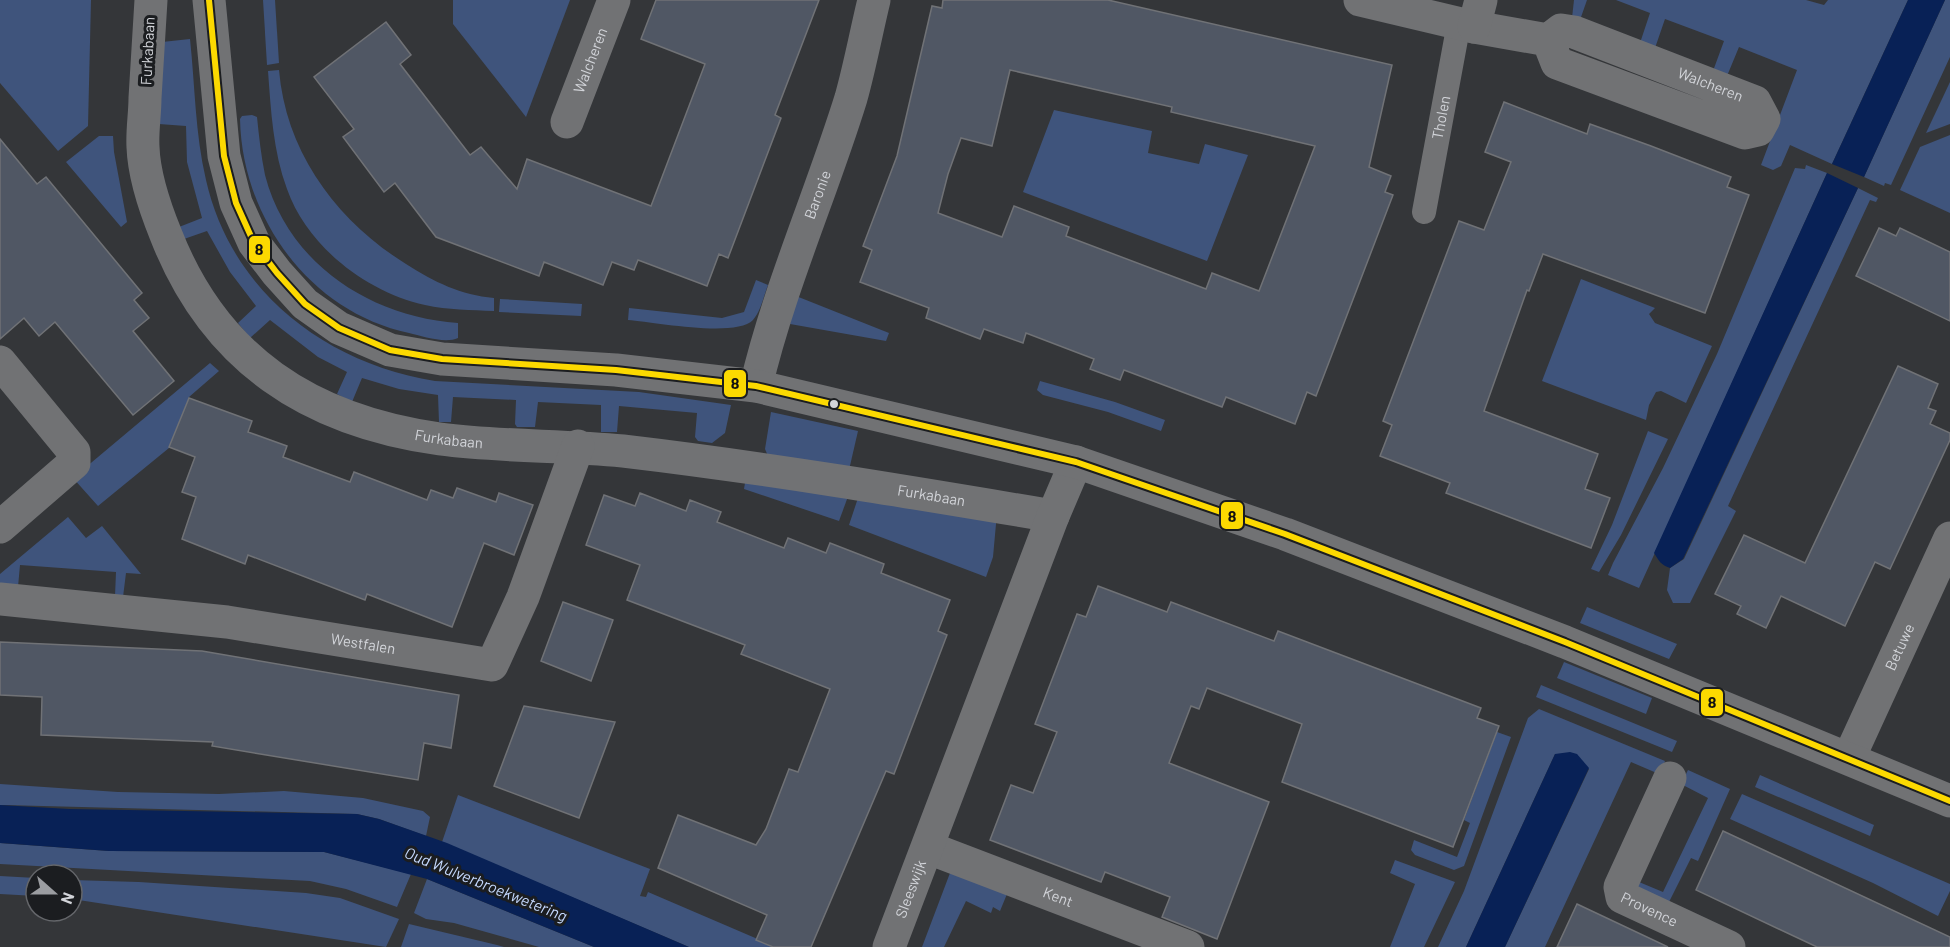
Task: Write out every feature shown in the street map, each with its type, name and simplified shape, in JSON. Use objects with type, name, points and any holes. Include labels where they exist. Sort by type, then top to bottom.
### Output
[{"type":"street","name":"Furkabaan","points":[[151,0],[143,147],[154,206],[172,252],[198,299],[230,341],[288,389],[321,407],[368,424],[441,439],[579,447],[741,465],[1053,516]]},
{"type":"street","points":[[209,0],[224,156],[236,203],[254,243],[277,273],[305,304],[339,328],[390,350],[442,359],[616,370],[756,386],[1076,462],[1285,534],[1565,642],[1950,801]]},
{"type":"street","name":"Walcheren","points":[[567,122],[614,0]]},
{"type":"street","name":"Baronie","points":[[756,386],[769,330],[803,240],[851,97],[874,0]]},
{"type":"street","name":"Walcheren","points":[[1360,0],[1472,17],[1548,40]]},
{"type":"street","name":"Walcheren","points":[[1561,30],[1574,32],[1755,102],[1762,112],[1762,126],[1752,133],[1745,132],[1557,63],[1548,40],[1561,30]]},
{"type":"street","points":[[0,362],[74,452],[74,463],[0,527]]},
{"type":"street","name":"Westfalen","points":[[0,599],[227,622],[492,665],[524,597],[579,447]]},
{"type":"street","name":"Sleeswijk","points":[[890,947],[1053,516],[1076,462]]},
{"type":"street","name":"Betuwe","points":[[1849,758],[1950,538]]},
{"type":"street","name":"Provence","points":[[1670,778],[1620,887],[1622,897],[1729,947]]},
{"type":"street","name":"Kent","points":[[928,848],[1188,947]]},
{"type":"lane","name":"Tholen","points":[[1424,212],[1472,17]]},
{"type":"shaded area","points":[[0,0],[91,0],[88,126],[58,151],[0,83]]},
{"type":"shaded area","points":[[263,0],[275,0],[279,63],[267,65]]},
{"type":"shaded area","points":[[453,0],[570,0],[526,117],[453,24]]},
{"type":"shaded area","points":[[1574,0],[1587,0],[1580,20],[1572,18]]},
{"type":"shaded area","points":[[1616,0],[1806,0],[1824,5],[1828,0],[1908,0],[1832,164],[1790,145],[1781,166],[1773,170],[1761,165],[1797,70],[1739,47],[1727,76],[1713,71],[1724,41],[1665,19],[1655,48],[1640,43],[1650,13]]},
{"type":"shaded area","points":[[1945,0],[1950,0],[1950,57],[1891,185],[1885,183],[1884,186],[1864,177]]},
{"type":"shaded area","points":[[190,39],[200,145],[206,180],[219,220],[237,256],[260,288],[289,315],[321,339],[356,358],[395,372],[435,381],[639,392],[731,405],[725,433],[712,443],[698,441],[695,437],[697,413],[619,406],[617,432],[601,432],[601,405],[538,402],[535,427],[517,427],[515,424],[516,400],[453,397],[451,422],[439,422],[438,395],[399,389],[362,378],[352,402],[337,394],[347,372],[318,357],[270,320],[250,338],[238,323],[256,306],[230,272],[207,231],[184,239],[179,227],[202,218],[187,162],[186,126],[159,124],[162,42]]},
{"type":"shaded area","points":[[279,70],[292,129],[304,157],[337,206],[381,247],[416,271],[459,291],[494,298],[494,311],[442,308],[403,299],[361,278],[341,264],[324,247],[296,210],[282,175],[273,131],[268,71]]},
{"type":"shaded area","points":[[1950,82],[1950,124],[1926,133]]},
{"type":"shaded area","points":[[1054,110],[1152,131],[1148,153],[1199,164],[1205,144],[1248,155],[1207,261],[1023,192]]},
{"type":"shaded area","points":[[242,116],[257,117],[265,175],[276,207],[293,235],[313,259],[337,280],[365,297],[394,310],[426,319],[458,323],[458,338],[434,339],[373,322],[341,305],[313,282],[288,255],[268,225],[253,191],[244,156],[240,119]]},
{"type":"shaded area","points":[[1950,135],[1950,213],[1900,190],[1920,147]]},
{"type":"shaded area","points":[[99,136],[113,136],[127,222],[121,227],[66,162]]},
{"type":"shaded area","points":[[1806,165],[1827,173],[1639,588],[1608,575],[1663,468],[1717,354],[1795,168],[1805,169]]},
{"type":"shaded area","points":[[1858,188],[1878,198],[1876,202],[1870,200],[1728,506],[1736,511],[1690,603],[1673,603],[1667,590],[1670,568],[1684,559]]},
{"type":"shaded area","points":[[1581,279],[1655,308],[1649,314],[1655,323],[1712,346],[1686,403],[1661,391],[1656,392],[1649,405],[1646,420],[1542,381]]},
{"type":"shaded area","points":[[756,280],[768,285],[756,316],[744,325],[730,328],[694,328],[628,320],[629,308],[722,318],[744,312]]},
{"type":"shaded area","points":[[796,296],[889,333],[886,341],[790,324]]},
{"type":"shaded area","points":[[500,299],[582,304],[581,316],[499,312]]},
{"type":"shaded area","points":[[210,363],[219,371],[189,397],[169,448],[98,506],[73,478]]},
{"type":"shaded area","points":[[1040,381],[1115,402],[1165,420],[1161,431],[1108,412],[1043,395],[1037,390]]},
{"type":"shaded area","points":[[771,412],[858,431],[849,470],[768,456],[765,449]]},
{"type":"shaded area","points":[[1648,431],[1668,439],[1621,535],[1599,572],[1591,569],[1612,525]]},
{"type":"shaded area","points":[[746,477],[850,491],[839,521],[744,489]]},
{"type":"shaded area","points":[[860,492],[997,513],[993,557],[986,577],[849,525]]},
{"type":"shaded area","points":[[68,517],[86,538],[102,526],[141,574],[126,573],[123,597],[115,596],[116,572],[20,565],[18,587],[0,591],[0,574]]},
{"type":"shaded area","points":[[1587,607],[1677,644],[1669,659],[1580,623]]},
{"type":"shaded area","points":[[1564,662],[1652,698],[1646,714],[1557,678]]},
{"type":"shaded area","points":[[1541,685],[1677,741],[1672,752],[1536,697]]},
{"type":"shaded area","points":[[1539,709],[1665,761],[1659,774],[1631,762],[1545,947],[1505,947],[1589,769],[1555,754],[1466,947],[1438,947],[1464,891],[1528,718]]},
{"type":"shaded area","points":[[1497,732],[1511,737],[1464,866],[1454,870],[1415,855],[1411,850],[1414,840],[1457,857],[1470,823],[1464,820]]},
{"type":"shaded area","points":[[1688,770],[1730,789],[1698,861],[1691,858],[1667,906],[1637,887],[1639,882],[1663,892],[1708,798],[1681,784]]},
{"type":"shaded area","points":[[1760,775],[1874,825],[1870,836],[1755,787]]},
{"type":"shaded area","points":[[0,784],[118,792],[219,794],[284,791],[363,798],[423,811],[430,817],[426,836],[379,819],[357,814],[0,805]]},
{"type":"shaded area","points":[[1742,794],[1950,884],[1950,891],[1938,916],[1873,883],[1730,819]]},
{"type":"shaded area","points":[[458,795],[650,869],[640,896],[646,897],[648,892],[776,947],[689,947],[442,842]]},
{"type":"shaded area","points":[[0,843],[109,851],[324,852],[411,874],[397,907],[346,889],[310,881],[84,869],[84,863],[0,864]]},
{"type":"shaded area","points":[[1395,860],[1455,882],[1424,947],[1390,947],[1415,884],[1390,873]]},
{"type":"shaded area","points":[[950,873],[1007,894],[1000,911],[993,907],[991,913],[966,901],[944,947],[922,947]]},
{"type":"shaded area","points":[[0,876],[24,877],[24,895],[0,894]]},
{"type":"shaded area","points":[[427,879],[594,947],[539,947],[454,923],[426,919],[414,913]]},
{"type":"shaded area","points":[[84,880],[306,893],[340,898],[399,919],[386,947],[84,901]]},
{"type":"shaded area","points":[[409,924],[497,945],[504,947],[401,947]]},
{"type":"water","points":[[1908,0],[1945,0],[1864,177],[1832,164]]},
{"type":"water","points":[[1827,173],[1858,188],[1683,559],[1670,568],[1667,567],[1654,553]]},
{"type":"water","points":[[1570,752],[1577,754],[1589,768],[1505,947],[1466,947],[1555,754]]},
{"type":"water","name":"Oud Wulverbroekwetering","points":[[0,805],[69,809],[357,814],[379,819],[447,843],[689,947],[594,947],[427,879],[324,852],[109,851],[0,843]]},
{"type":"building","points":[[656,0],[819,0],[775,115],[781,118],[728,258],[719,254],[707,286],[638,260],[634,270],[612,262],[603,285],[544,262],[539,276],[436,237],[395,183],[384,192],[343,137],[354,129],[314,77],[386,22],[411,55],[400,64],[470,155],[481,147],[517,189],[527,159],[651,206],[705,64],[641,39]]},
{"type":"building","points":[[943,0],[1108,0],[1392,65],[1369,167],[1391,176],[1385,192],[1393,195],[1316,396],[1307,392],[1295,424],[1226,397],[1222,407],[1124,370],[1120,380],[1090,369],[1094,359],[1026,333],[1023,343],[984,329],[980,339],[926,318],[929,308],[860,282],[872,250],[863,246],[897,156],[932,6],[942,8]],"holes":[[[1010,70],[1172,107],[1171,112],[1315,146],[1259,291],[1212,273],[1206,289],[1066,236],[1069,227],[1014,206],[1002,237],[938,213],[948,174],[961,138],[992,146]]]},
{"type":"building","points":[[1504,102],[1587,134],[1590,124],[1651,146],[1731,177],[1727,187],[1749,195],[1705,313],[1543,254],[1529,291],[1527,290],[1484,411],[1598,454],[1585,489],[1610,498],[1591,548],[1446,493],[1450,483],[1380,456],[1392,425],[1383,421],[1459,221],[1484,230],[1511,162],[1485,152]]},
{"type":"building","points":[[0,139],[37,184],[46,177],[142,293],[134,300],[149,318],[133,331],[174,381],[133,415],[55,322],[39,336],[24,318],[0,339]]},
{"type":"building","points":[[1879,228],[1896,236],[1900,228],[1950,252],[1950,321],[1856,276]]},
{"type":"building","points":[[1898,366],[1938,384],[1928,408],[1936,411],[1930,424],[1950,433],[1950,440],[1890,569],[1875,562],[1845,626],[1781,596],[1766,628],[1737,614],[1741,606],[1715,594],[1744,535],[1805,563]]},
{"type":"building","points":[[189,398],[252,421],[248,432],[287,446],[283,457],[350,482],[354,472],[427,500],[431,490],[453,498],[457,488],[496,502],[499,493],[533,505],[514,555],[484,543],[452,627],[367,594],[365,600],[248,555],[245,564],[182,539],[196,497],[182,492],[195,457],[169,447]]},
{"type":"building","points":[[640,493],[686,511],[690,500],[721,512],[717,522],[784,548],[788,538],[826,553],[830,543],[884,564],[881,573],[950,600],[938,631],[947,635],[894,774],[886,771],[811,947],[773,947],[756,940],[767,915],[658,868],[678,815],[756,845],[766,829],[789,769],[798,772],[830,689],[741,654],[745,645],[627,600],[640,565],[586,545],[604,495],[635,506]]},
{"type":"building","points":[[1098,586],[1167,612],[1171,602],[1274,641],[1278,631],[1481,708],[1477,718],[1499,726],[1453,847],[1282,782],[1302,724],[1207,688],[1199,709],[1191,706],[1169,763],[1269,802],[1217,939],[1162,917],[1170,897],[1105,872],[1101,882],[990,840],[1011,785],[1033,793],[1057,732],[1035,724],[1077,614],[1086,617]]},
{"type":"building","points":[[563,602],[613,620],[591,681],[541,661]]},
{"type":"building","points":[[0,642],[202,651],[459,695],[451,748],[424,743],[418,780],[212,746],[213,742],[41,735],[42,697],[0,695]]},
{"type":"building","points":[[524,706],[615,722],[579,818],[494,786]]},
{"type":"building","points":[[1723,831],[1950,937],[1950,947],[1817,947],[1696,890]]},
{"type":"building","points":[[1577,904],[1668,947],[1557,947]]},
{"type":"transit line","name":"8","points":[[209,0],[224,156],[236,203],[254,243],[277,273],[305,304],[339,328],[390,350],[442,359],[616,370],[756,386],[1076,462],[1285,534],[1565,642],[1950,801]]}]
